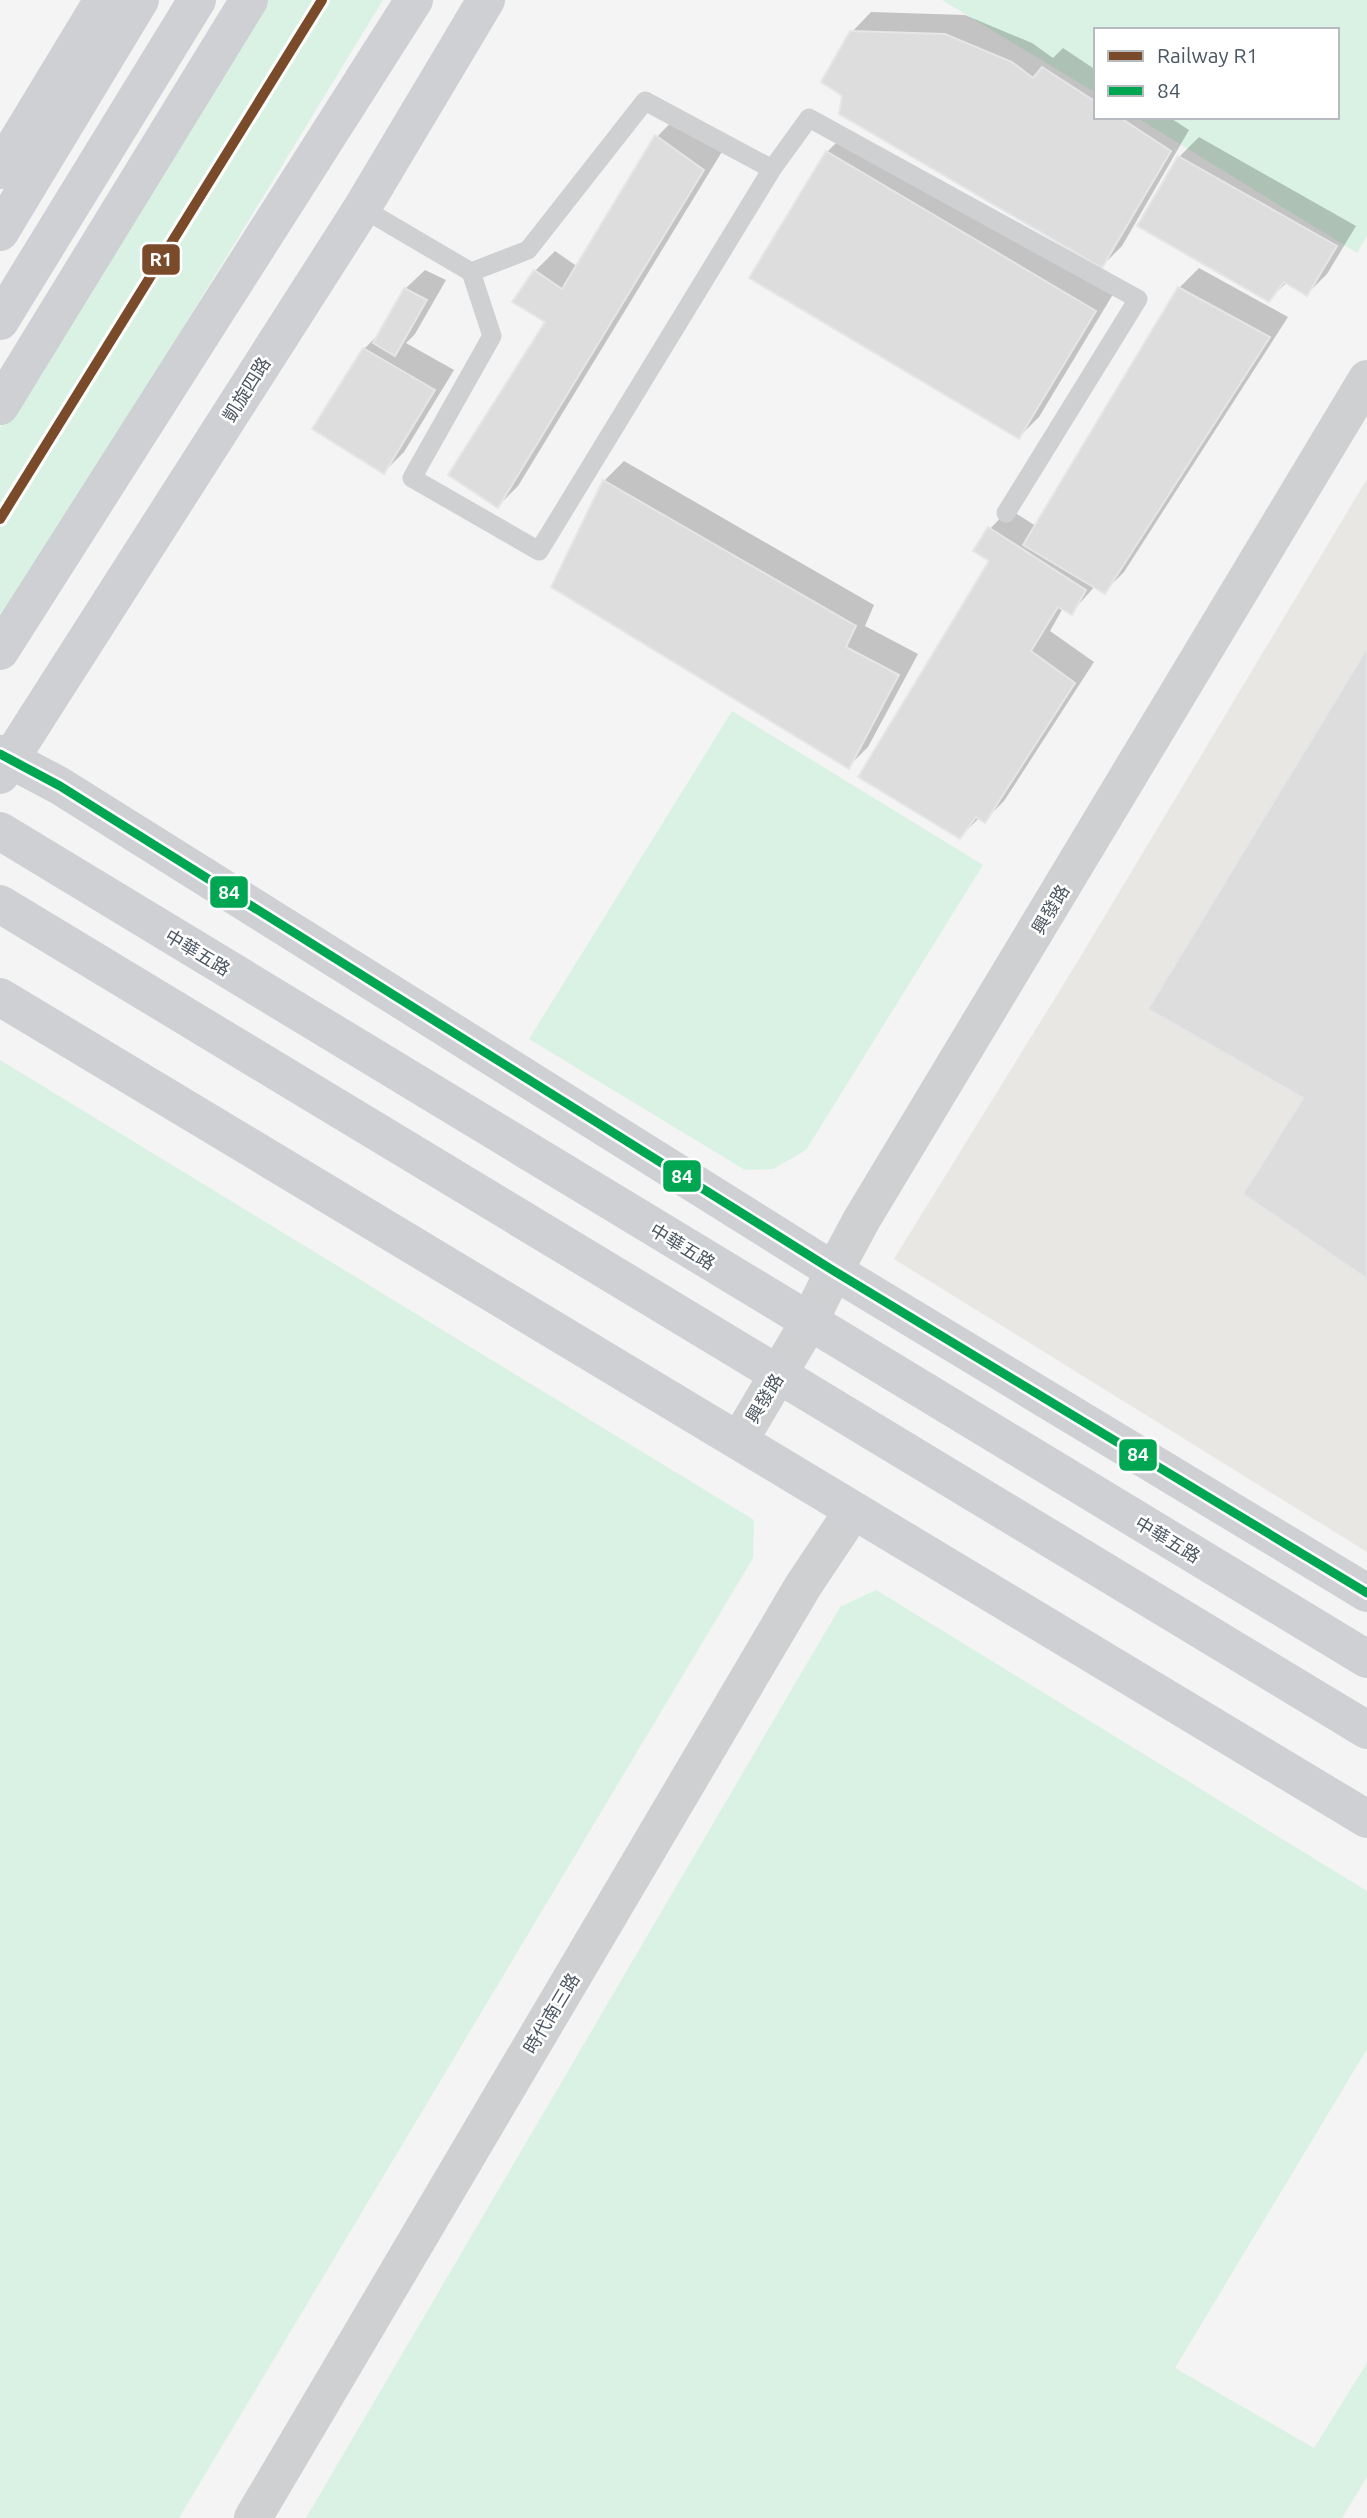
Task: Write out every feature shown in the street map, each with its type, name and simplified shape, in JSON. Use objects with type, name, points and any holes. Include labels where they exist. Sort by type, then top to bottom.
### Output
[{"type":"street","points":[[0,170],[103,0]]},
{"type":"street","points":[[0,232],[140,0]]},
{"type":"street","points":[[0,321],[197,0]]},
{"type":"street","points":[[0,407],[249,0]]},
{"type":"street","points":[[0,651],[414,0]]},
{"type":"street","name":"凱旋四路","points":[[3,763],[362,208],[486,0]]},
{"type":"street","name":"興發路","points":[[738,1441],[809,1322],[862,1219],[1367,380]]},
{"type":"street","points":[[3,763],[60,786],[834,1271],[1367,1593]]},
{"type":"street","name":"中華五路","points":[[0,831],[1367,1659]]},
{"type":"street","points":[[0,904],[1367,1730]]},
{"type":"street","points":[[0,998],[1367,1819]]},
{"type":"street","name":"時代南三路","points":[[253,2518],[798,1595],[853,1511]]},
{"type":"lane","points":[[471,272],[528,250],[645,101],[772,169]]},
{"type":"lane","points":[[362,208],[471,272],[492,336],[412,478],[539,551],[772,169],[809,118],[1138,299],[1006,513]]},
{"type":"shaded area","points":[[1367,479],[1367,1552],[894,1259],[1073,969]]},
{"type":"green space","points":[[261,0],[383,0],[0,628],[0,428]]},
{"type":"green space","points":[[942,0],[1367,0],[1367,236],[1357,253],[1139,119],[1339,119],[1339,28],[1094,28],[1094,92]]},
{"type":"green space","points":[[732,711],[983,865],[806,1150],[773,1169],[745,1170],[529,1039]]},
{"type":"green space","points":[[0,1060],[754,1520],[753,1558],[179,2518],[0,2518]]},
{"type":"green space","points":[[876,1590],[1367,1891],[1367,2049],[1175,2368],[1314,2448],[1367,2363],[1367,2477],[1342,2518],[306,2518],[840,1607]]},
{"type":"building","points":[[850,31],[945,34],[1012,62],[1033,78],[1042,67],[1094,101],[1094,119],[1122,119],[1171,151],[1102,268],[839,114],[842,96],[821,82]]},
{"type":"building","points":[[655,135],[704,170],[498,508],[448,475],[545,322],[512,302],[534,270],[562,289]]},
{"type":"building","points":[[826,151],[1096,311],[1019,439],[749,278]]},
{"type":"building","points":[[1178,156],[1337,246],[1307,296],[1284,282],[1269,302],[1137,226]]},
{"type":"building","points":[[1178,287],[1270,337],[1105,594],[1023,545]]},
{"type":"building","points":[[404,288],[427,300],[395,356],[373,343]]},
{"type":"building","points":[[363,348],[435,390],[384,474],[312,429]]},
{"type":"building","points":[[603,480],[856,626],[846,647],[899,675],[849,769],[551,587]]},
{"type":"building","points":[[988,527],[1086,590],[1072,615],[1058,607],[1031,651],[1075,683],[985,823],[976,817],[960,839],[858,777],[989,561],[973,551]]},
{"type":"building","points":[[1367,648],[1367,1279],[1243,1194],[1303,1098],[1148,1009]]},
{"type":"rail line","name":"R1","points":[[0,519],[322,0]]},
{"type":"transit line","name":"84","points":[[0,754],[60,786],[834,1271],[1367,1593]]}]
